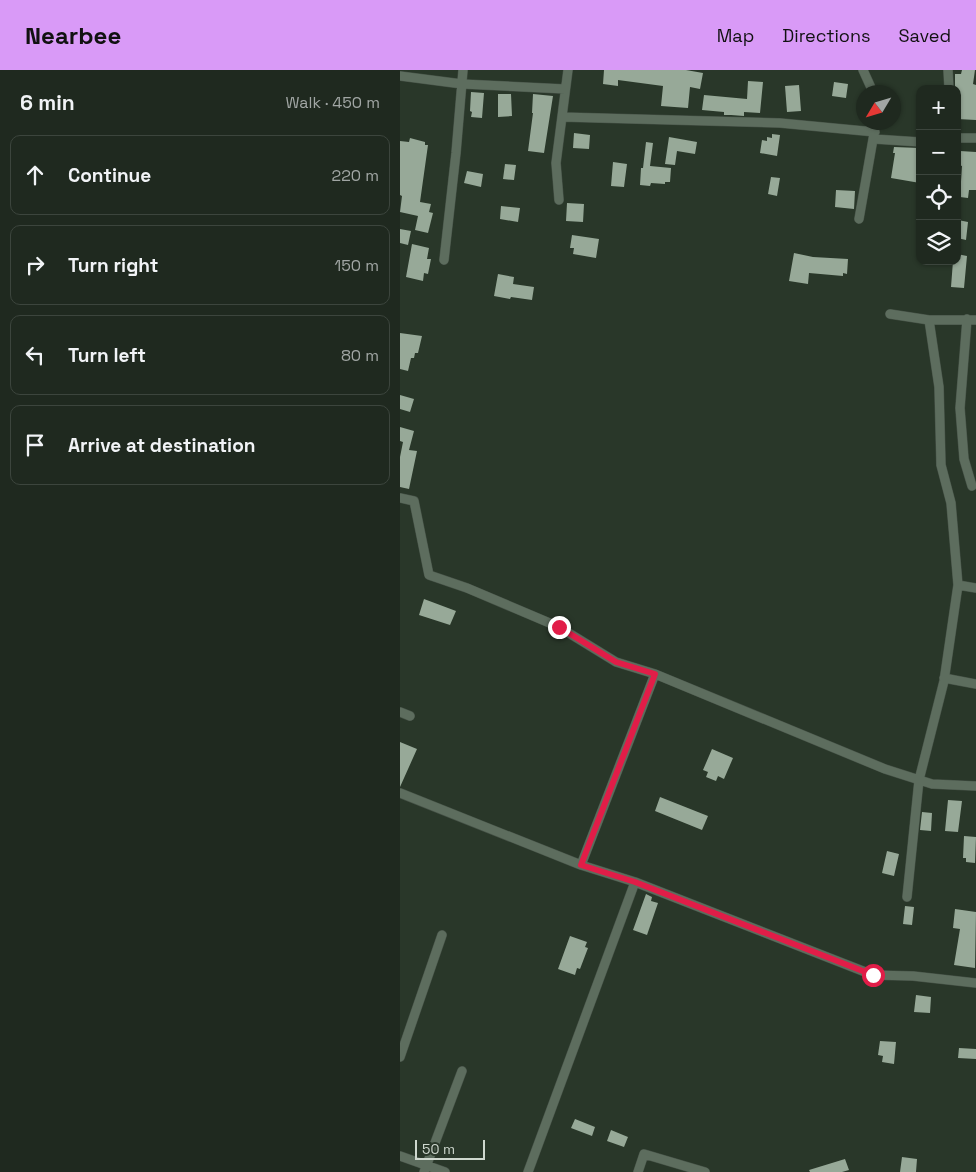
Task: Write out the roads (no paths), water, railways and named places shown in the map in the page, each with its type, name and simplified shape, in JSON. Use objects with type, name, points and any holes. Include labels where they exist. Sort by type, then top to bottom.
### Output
[{"type":"street","points":[[444,260],[463,70]]},
{"type":"street","points":[[559,200],[556,163],[568,70]]},
{"type":"street","points":[[864,70],[870,85]]},
{"type":"street","points":[[948,70],[949,85]]},
{"type":"street","points":[[400,76],[462,84],[565,89]]},
{"type":"street","points":[[562,117],[780,123],[916,141]]},
{"type":"street","points":[[859,218],[875,130]]},
{"type":"street","points":[[961,138],[976,138]]},
{"type":"street","points":[[890,314],[929,320],[972,319],[960,408],[964,460],[972,486]]},
{"type":"street","points":[[907,897],[919,780],[944,678],[958,585],[951,503],[941,465],[938,387],[929,320]]},
{"type":"street","points":[[400,498],[414,501],[429,575],[466,588],[559,627],[616,662],[655,674],[885,769],[932,784],[976,786]]},
{"type":"street","points":[[958,585],[976,588]]},
{"type":"street","points":[[581,865],[655,674]]},
{"type":"street","points":[[944,678],[976,684]]},
{"type":"street","points":[[400,712],[410,716]]},
{"type":"street","points":[[400,793],[581,865],[635,882],[873,975],[913,976],[976,983]]},
{"type":"street","points":[[528,1172],[635,882]]},
{"type":"street","points":[[400,1057],[442,935]]},
{"type":"street","points":[[425,1169],[462,1071]]},
{"type":"street","points":[[638,1172],[644,1154],[705,1172]]},
{"type":"street","points":[[400,1156],[425,1169],[445,1172]]}]
